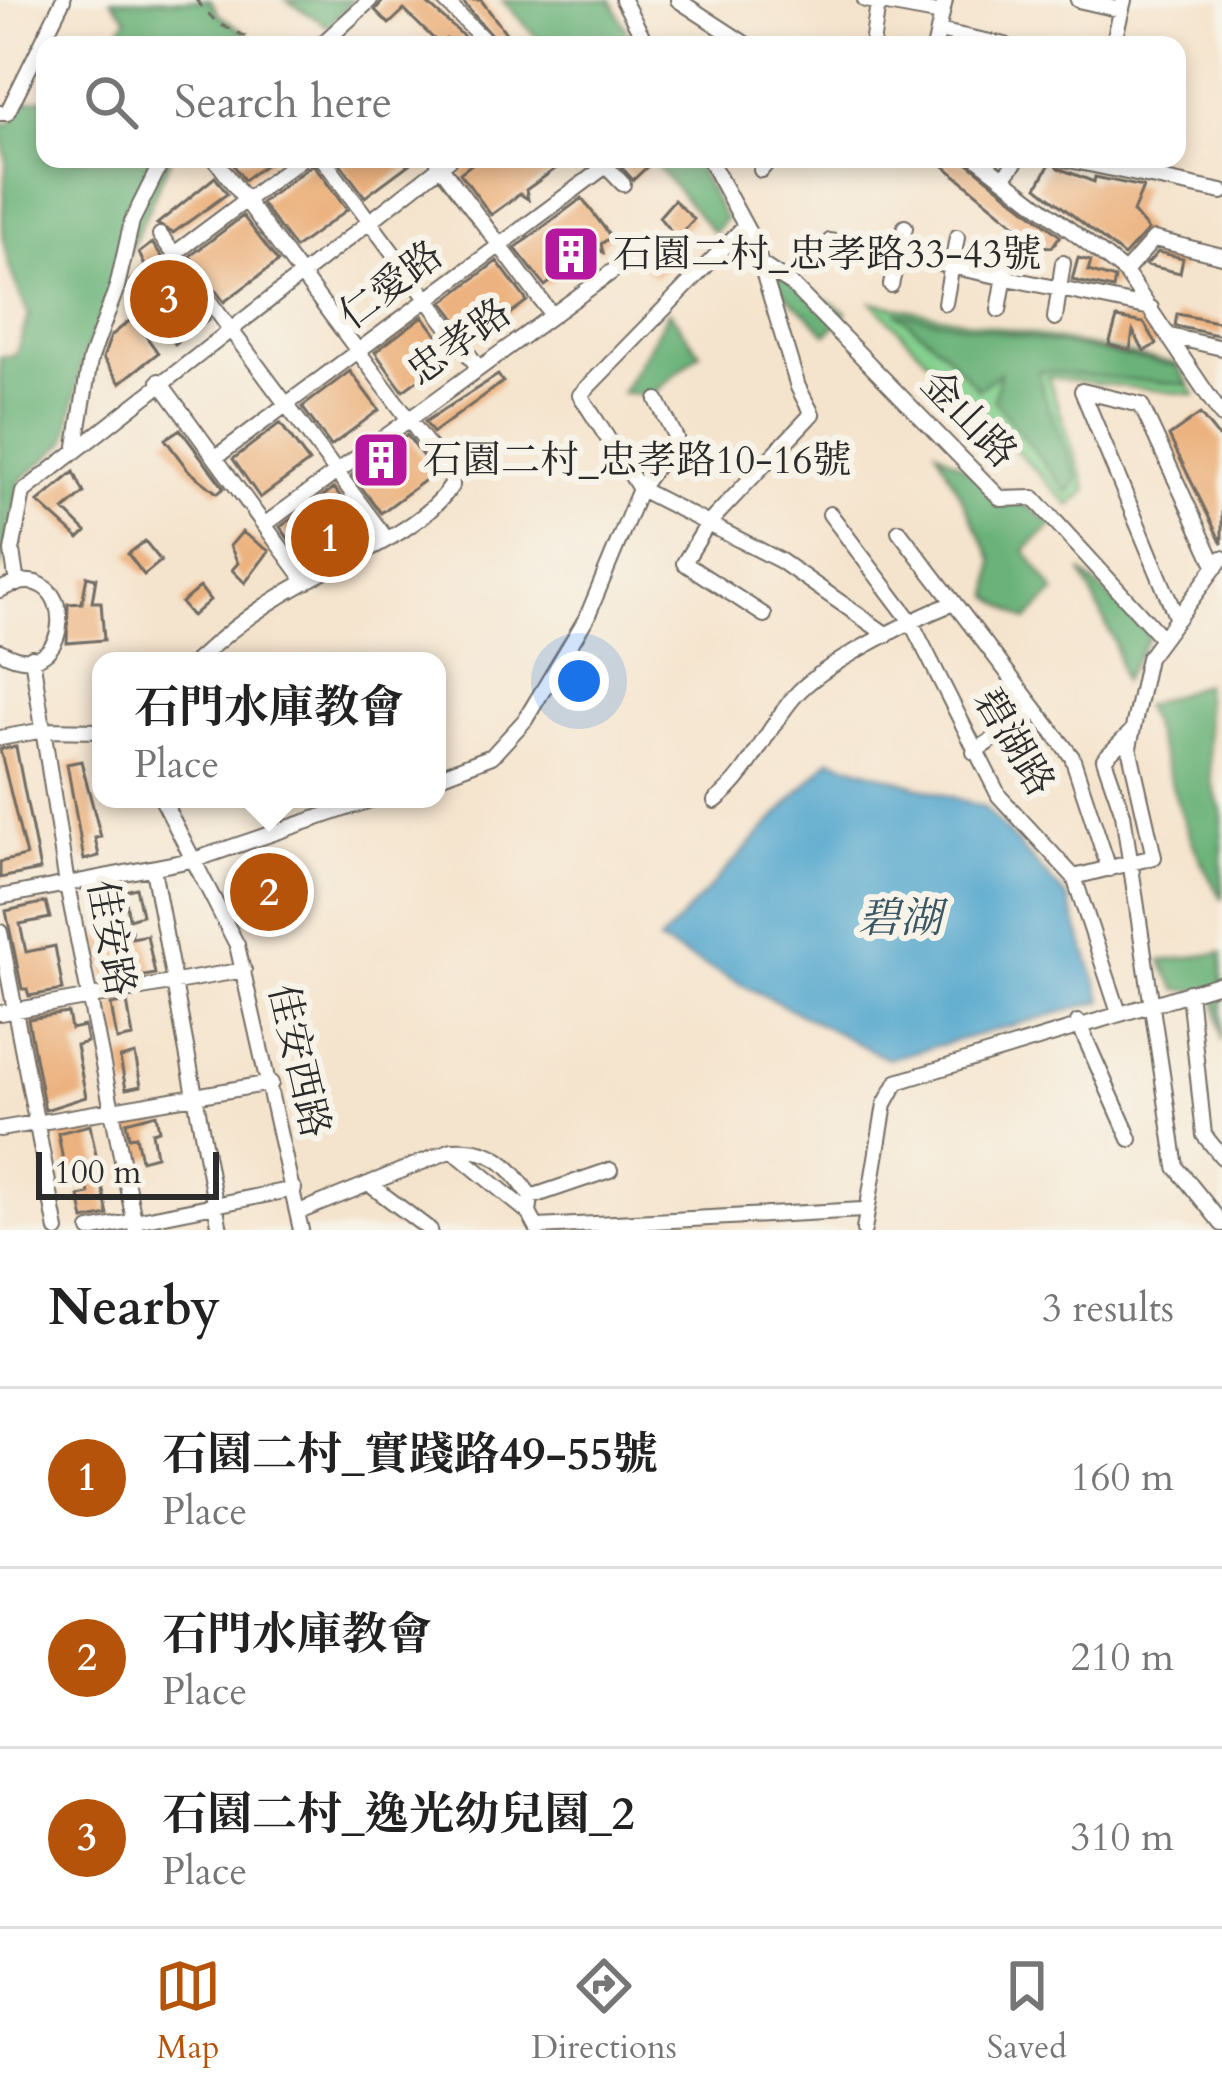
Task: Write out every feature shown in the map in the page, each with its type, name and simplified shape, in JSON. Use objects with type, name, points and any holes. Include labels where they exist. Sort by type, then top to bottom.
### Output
[{"type":"street","points":[[45,36],[63,0]]},
{"type":"street","points":[[331,36],[370,0]]},
{"type":"street","points":[[444,0],[480,36]]},
{"type":"street","points":[[622,0],[642,36]]},
{"type":"street","points":[[678,0],[733,36]]},
{"type":"street","points":[[1078,0],[1123,5],[1116,36]]},
{"type":"street","points":[[872,36],[872,1],[980,36]]},
{"type":"street","points":[[0,113],[7,113],[36,54]]},
{"type":"street","points":[[76,446],[90,360],[117,287],[132,221],[158,168]]},
{"type":"street","points":[[206,652],[306,582],[420,518],[445,496],[451,476],[222,168]]},
{"type":"street","points":[[174,254],[289,168]]},
{"type":"street","points":[[330,168],[478,367]]},
{"type":"street","points":[[16,584],[12,551],[23,492],[434,168]]},
{"type":"street","points":[[447,168],[552,315]]},
{"type":"street","name":"仁愛路","points":[[217,457],[596,168]]},
{"type":"street","points":[[607,168],[623,184]]},
{"type":"street","points":[[714,168],[745,226],[798,387],[812,414],[707,525],[684,563],[764,615]]},
{"type":"street","points":[[990,168],[1125,272],[1222,416]]},
{"type":"street","points":[[1003,178],[1011,168]]},
{"type":"street","points":[[1107,168],[1222,192]]},
{"type":"street","points":[[745,226],[580,395],[640,489],[781,561],[887,635]]},
{"type":"street","points":[[891,285],[904,227]]},
{"type":"street","points":[[160,235],[385,537]]},
{"type":"street","points":[[944,303],[957,237]]},
{"type":"street","points":[[1125,272],[1154,239],[1222,256]]},
{"type":"street","points":[[830,241],[1151,308]]},
{"type":"street","points":[[999,310],[1009,253]]},
{"type":"street","name":"忠孝路","points":[[264,525],[634,255]]},
{"type":"street","points":[[1054,318],[1063,263]]},
{"type":"street","name":"金山路","points":[[760,264],[791,284],[1001,499],[1034,498],[1162,638]]},
{"type":"street","points":[[1170,336],[1222,348]]},
{"type":"street","points":[[159,381],[306,582]]},
{"type":"street","points":[[1074,877],[1154,857],[1129,748],[1148,658],[1177,620],[1219,562],[1141,405],[1082,391],[1177,620]]},
{"type":"street","points":[[446,774],[492,756],[525,720],[587,617],[640,489],[676,438],[656,400]]},
{"type":"street","name":"碧湖路","points":[[830,514],[910,620],[999,796],[1074,877],[1124,1011]]},
{"type":"street","points":[[899,531],[1072,757],[1109,869]]},
{"type":"street","points":[[0,590],[16,584],[45,589],[61,614],[54,642],[32,657],[20,659],[0,651]]},
{"type":"street","points":[[715,801],[734,787],[796,693],[910,620],[954,603]]},
{"type":"street","name":"佳安路","points":[[32,657],[67,885],[135,1226]]},
{"type":"street","points":[[974,752],[1036,710]]},
{"type":"street","points":[[0,739],[44,730],[92,730]]},
{"type":"street","points":[[1132,731],[1104,759],[1123,814],[1176,1167],[1222,1224]]},
{"type":"street","name":"佳安西路","points":[[167,808],[196,859],[244,970],[300,1230]]},
{"type":"street","points":[[0,897],[196,859],[346,808]]},
{"type":"street","points":[[153,869],[220,1230]]},
{"type":"street","points":[[0,932],[8,1011],[39,1121],[57,1230]]},
{"type":"street","points":[[8,1011],[244,970]]},
{"type":"street","points":[[864,1230],[863,1210],[877,1168],[885,1104],[897,1082],[1078,1022],[1222,983]]},
{"type":"street","points":[[1189,992],[1204,1135],[1222,1157]]},
{"type":"street","points":[[1078,1022],[1130,1139]]},
{"type":"street","points":[[0,1130],[271,1083]]},
{"type":"street","points":[[299,1212],[452,1150],[480,1148],[506,1162],[538,1229],[790,1222],[863,1210]]},
{"type":"street","points":[[452,1150],[530,1205]]},
{"type":"street","points":[[530,1205],[610,1170]]},
{"type":"street","points":[[369,1184],[430,1230]]},
{"type":"street","points":[[90,1230],[135,1226],[294,1189]]},
{"type":"street","points":[[300,1230],[314,1230]]},
{"type":"path","points":[[196,0],[217,23],[244,36]]},
{"type":"green space","points":[[111,0],[210,0],[219,15],[249,36],[116,36],[127,18]]},
{"type":"green space","points":[[286,0],[353,0],[328,26]]},
{"type":"green space","points":[[502,0],[611,0],[629,36],[536,36]]},
{"type":"green space","points":[[36,100],[36,168],[166,168],[82,360],[67,441],[20,481],[0,570],[0,357],[15,356],[29,315],[4,245],[6,164],[0,122],[9,125],[25,102]]},
{"type":"green space","points":[[659,168],[698,168],[725,219],[714,233]]},
{"type":"green space","points":[[777,268],[847,313],[827,334],[778,287]]},
{"type":"green space","points":[[872,302],[1177,364],[1195,395],[1048,377],[1087,490],[1070,506]]},
{"type":"green space","points":[[669,311],[700,353],[652,395],[622,393]]},
{"type":"green space","points":[[896,312],[1177,366],[1188,385],[1039,371],[1042,391],[1078,478],[1068,493],[994,400],[1000,373],[978,389],[943,350]]},
{"type":"green space","points":[[937,450],[1054,524],[1025,550],[1055,592],[1027,620],[991,597],[993,560]]},
{"type":"green space","points":[[1081,571],[1150,635],[1123,681],[1114,641]]},
{"type":"green space","points":[[1204,684],[1211,780],[1222,814],[1222,898],[1187,829],[1143,706]]},
{"type":"green space","points":[[1222,953],[1222,1042],[1214,991],[1177,990],[1161,961]]},
{"type":"water","name":"碧湖","points":[[830,759],[984,807],[1068,899],[1103,1001],[888,1059],[659,942]]},
{"type":"building","points":[[384,0],[423,0],[463,36],[431,36],[404,10],[389,24],[375,10]]},
{"type":"building","points":[[461,0],[481,0],[508,36],[492,36]]},
{"type":"building","points":[[236,168],[261,168],[244,180]]},
{"type":"building","points":[[308,168],[316,168],[347,210],[295,248],[261,203]]},
{"type":"building","points":[[344,168],[404,168],[365,197]]},
{"type":"building","points":[[466,168],[557,168],[526,190],[528,199],[520,194],[491,215],[460,173]]},
{"type":"building","points":[[622,168],[646,168],[633,180]]},
{"type":"building","points":[[947,168],[974,168],[1060,236],[1052,247],[1041,246]]},
{"type":"building","points":[[1048,168],[1058,168],[1094,182],[1095,177],[1143,187],[1133,212],[1148,230],[1124,256],[1037,187]]},
{"type":"building","points":[[215,177],[227,194],[173,233],[157,224]]},
{"type":"building","points":[[582,198],[611,237],[601,244],[603,252],[596,248],[545,286],[515,248]]},
{"type":"building","points":[[674,200],[694,219],[677,239],[659,217]]},
{"type":"building","points":[[243,216],[278,262],[224,302],[190,256]]},
{"type":"building","points":[[152,243],[209,320],[175,344],[130,281],[145,266],[139,253]]},
{"type":"building","points":[[655,251],[668,265],[654,278],[642,264]]},
{"type":"building","points":[[1158,252],[1183,258],[1180,273],[1146,265]]},
{"type":"building","points":[[1078,258],[1091,261],[1088,271],[1115,279],[1113,289],[1072,280]]},
{"type":"building","points":[[497,261],[527,301],[473,341],[443,302]]},
{"type":"building","points":[[1177,314],[1222,323],[1222,336],[1175,326]]},
{"type":"building","points":[[423,316],[452,355],[403,391],[375,352]]},
{"type":"building","points":[[133,318],[158,353],[120,383],[103,358],[111,336]]},
{"type":"building","points":[[1117,318],[1144,323],[1157,344],[1144,351],[1133,331],[1130,350],[1109,345]]},
{"type":"building","points":[[350,371],[379,410],[331,446],[302,407]]},
{"type":"building","points":[[498,375],[503,382],[433,433],[425,422]]},
{"type":"building","points":[[1200,414],[1222,441],[1222,544],[1169,436]]},
{"type":"building","points":[[280,423],[309,462],[260,498],[233,459]]},
{"type":"building","points":[[180,429],[224,488],[217,493],[188,470],[165,439]]},
{"type":"building","points":[[407,435],[435,473],[381,513],[352,475]]},
{"type":"building","points":[[74,472],[84,493],[64,510],[86,532],[79,539],[38,502]]},
{"type":"building","points":[[334,488],[363,526],[309,567],[280,527]]},
{"type":"building","points":[[242,532],[269,551],[245,583],[232,570],[238,563],[230,546]]},
{"type":"building","points":[[145,541],[161,561],[144,575],[128,554]]},
{"type":"building","points":[[87,576],[96,578],[92,602],[101,602],[104,640],[67,643],[68,604],[82,603]]},
{"type":"building","points":[[200,587],[210,600],[192,616],[181,603]]},
{"type":"building","points":[[16,747],[40,870],[0,878],[0,862],[26,856],[0,749]]},
{"type":"building","points":[[81,761],[101,837],[95,838],[99,856],[84,860],[67,764]]},
{"type":"building","points":[[297,869],[307,894],[242,918],[232,890]]},
{"type":"building","points":[[136,888],[142,915],[129,919],[124,891]]},
{"type":"building","points":[[46,902],[50,918],[20,924],[26,952],[55,946],[63,990],[29,996],[22,989],[6,911]]},
{"type":"building","points":[[131,930],[132,938],[147,935],[155,974],[107,983],[97,937]]},
{"type":"building","points":[[127,1002],[133,1037],[117,1040],[111,1005]]},
{"type":"building","points":[[68,1013],[71,1029],[84,1026],[87,1042],[76,1045],[86,1097],[45,1110],[28,1019]]},
{"type":"building","points":[[135,1054],[141,1086],[126,1089],[120,1058]]},
{"type":"building","points":[[156,1114],[159,1130],[152,1132],[156,1156],[141,1160],[136,1136],[129,1137],[126,1122]]},
{"type":"building","points":[[90,1125],[108,1215],[84,1220],[79,1196],[89,1194],[85,1170],[65,1172],[58,1133]]},
{"type":"place","name":"石園二村_忠孝路33-43號","points":[[571,254]]},
{"type":"place","name":"石園二村_逸光幼兒園_2","points":[[169,299]]},
{"type":"place","name":"石園二村_忠孝路10-16號","points":[[381,460]]},
{"type":"place","name":"石園二村_實踐路49-55號","points":[[330,538]]},
{"type":"place","name":"石門水庫教會","points":[[269,892]]}]
